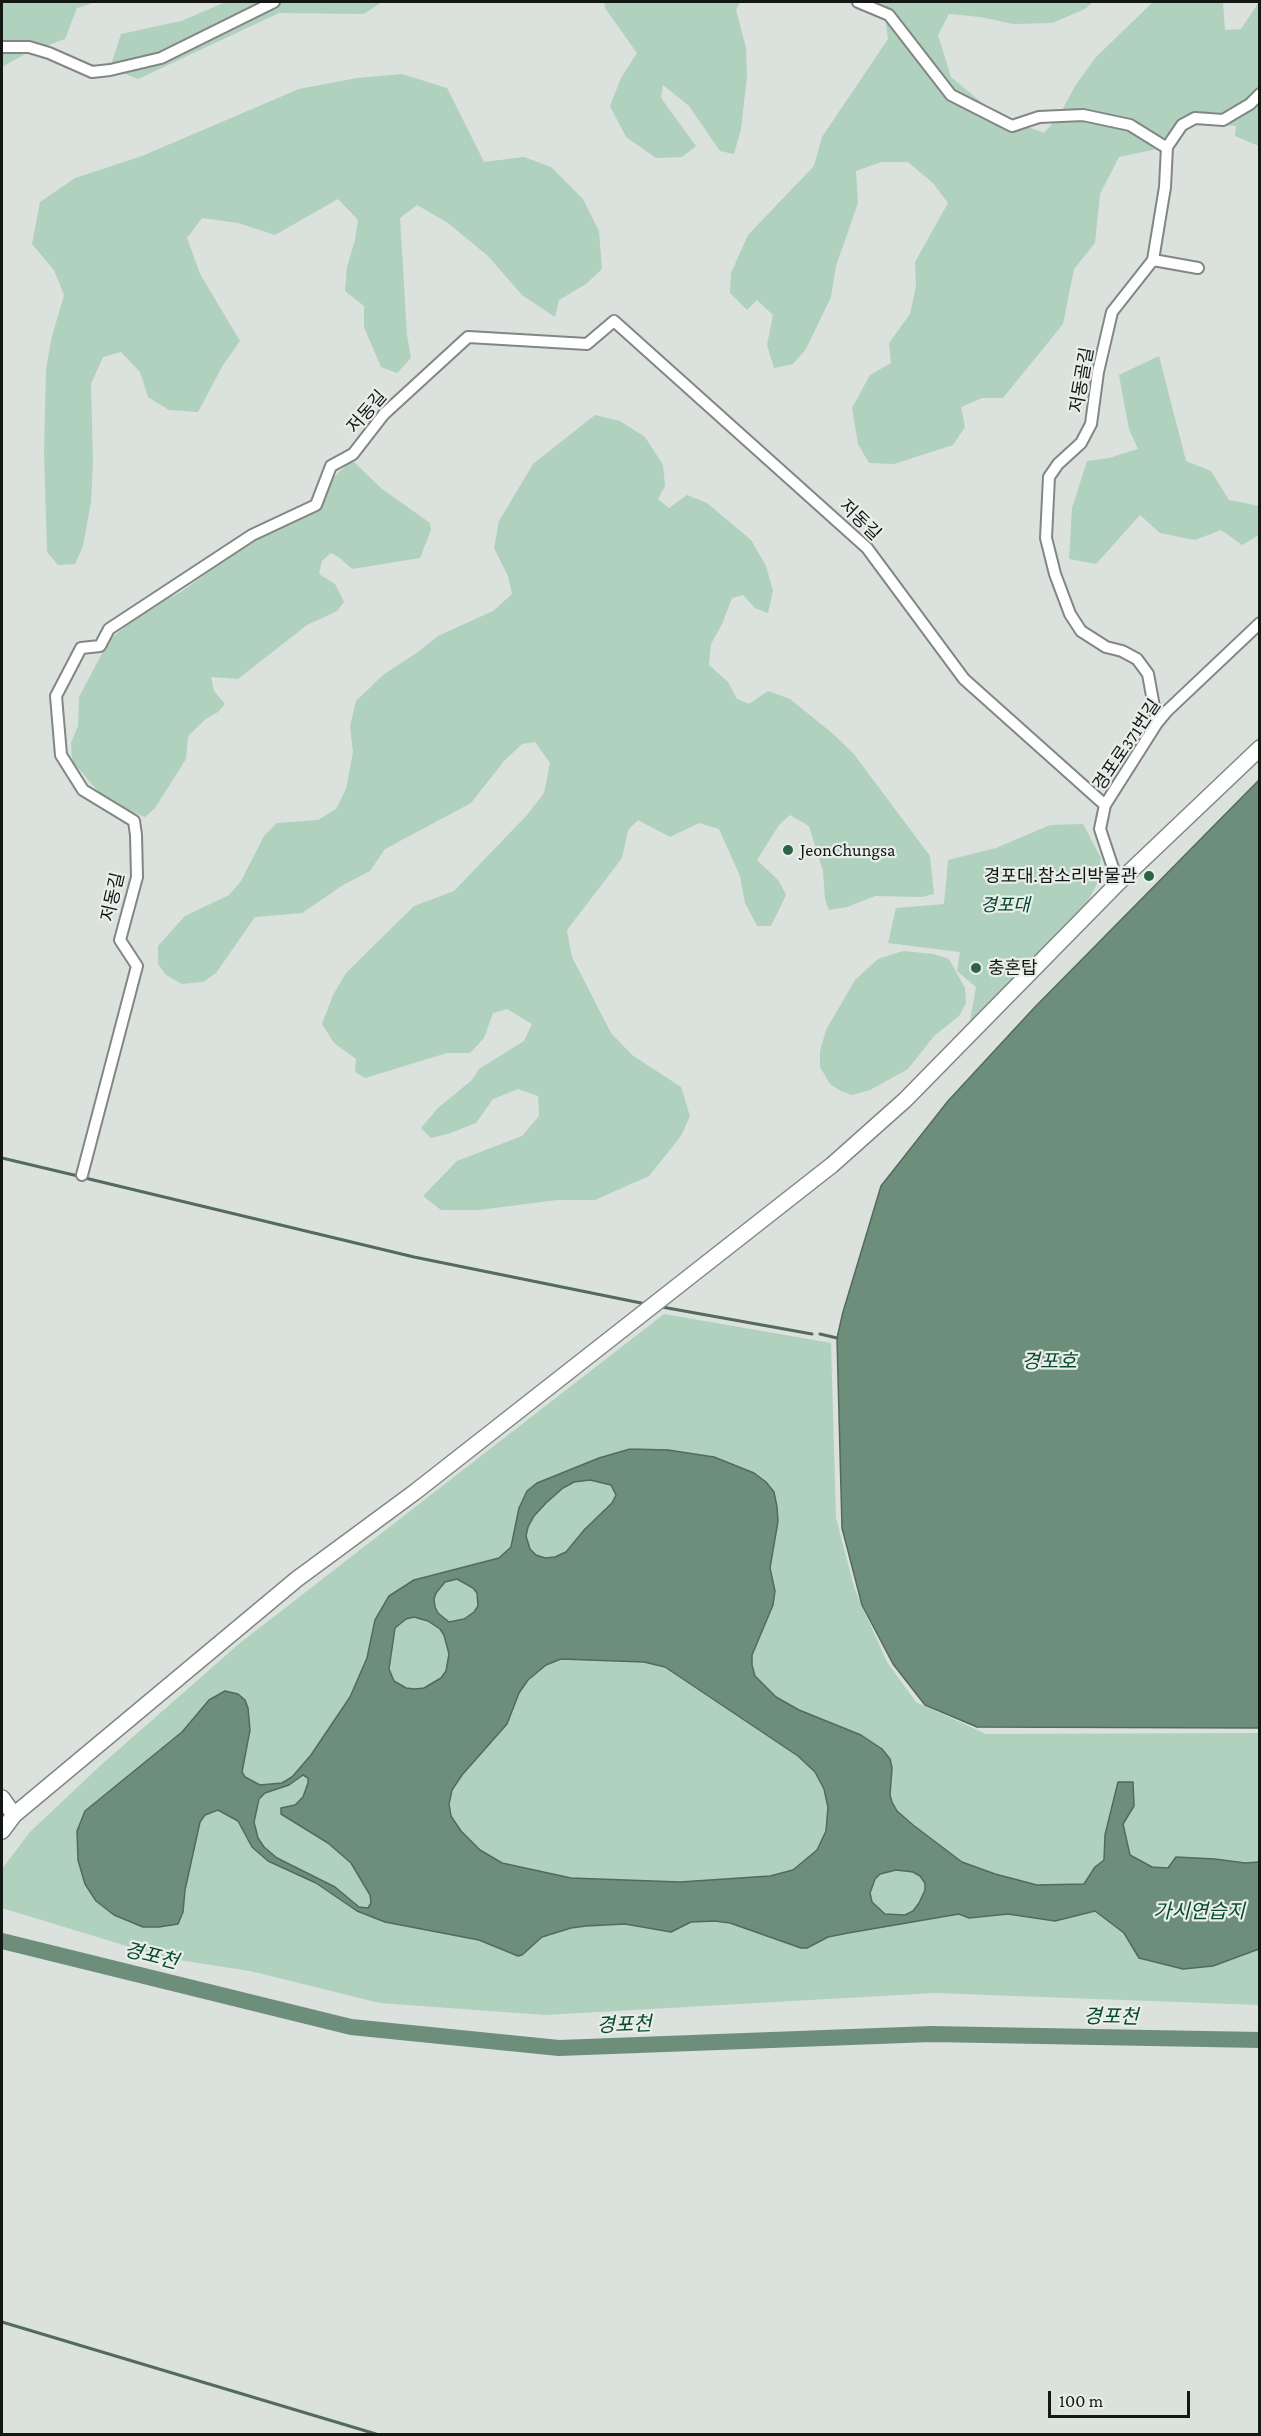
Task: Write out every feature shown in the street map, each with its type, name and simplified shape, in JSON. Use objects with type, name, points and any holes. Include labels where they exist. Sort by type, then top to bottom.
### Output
[{"type":"street","points":[[2,47],[29,48],[49,53],[92,72],[110,70],[161,58],[274,2]]},
{"type":"street","points":[[858,2],[889,15],[951,96],[1012,126],[1039,117],[1083,115],[1130,125],[1167,148],[1182,125],[1196,118],[1223,120],[1250,104],[1260,94]]},
{"type":"street","name":"저동골길","points":[[1157,723],[1148,674],[1137,659],[1122,651],[1106,647],[1081,632],[1070,614],[1055,574],[1046,538],[1049,477],[1058,464],[1081,443],[1091,424],[1098,372],[1112,312],[1153,260],[1165,186],[1167,148]]},
{"type":"street","points":[[1153,260],[1198,268]]},
{"type":"street","name":"저동길","points":[[82,1175],[137,966],[120,940],[137,877],[136,835],[134,821],[83,790],[61,755],[56,696],[81,648],[100,646],[109,629],[252,535],[316,505],[331,466],[353,454],[384,414],[468,337],[587,344],[615,321],[867,548],[964,679],[1105,805]]},
{"type":"street","name":"경포로371번길","points":[[1118,883],[1100,829],[1105,805],[1157,723],[1260,623]]},
{"type":"street","points":[[2,1831],[14,1815],[297,1579],[415,1492],[832,1165],[905,1100],[1118,883],[1260,748]]},
{"type":"street","points":[[2,1798],[14,1815]]},
{"type":"green space","points":[[2,2],[96,2],[77,8],[65,39],[27,53],[2,67]]},
{"type":"green space","points":[[226,2],[382,2],[364,14],[279,13],[138,79],[110,68],[121,34],[181,21]]},
{"type":"green space","points":[[604,2],[740,2],[736,10],[746,48],[747,76],[741,129],[734,154],[720,151],[689,106],[663,85],[661,98],[696,146],[682,157],[656,158],[626,137],[610,106],[621,78],[637,53],[605,8]]},
{"type":"green space","points":[[881,2],[1093,2],[1085,9],[1052,23],[1013,24],[981,17],[949,14],[938,35],[951,77],[998,116],[1044,133],[1059,116],[1075,86],[1096,57],[1153,2],[1223,2],[1225,30],[1241,29],[1259,2],[1259,146],[1235,136],[1236,126],[1177,122],[1157,149],[1119,157],[1100,194],[1095,243],[1074,269],[1063,324],[1003,398],[982,398],[961,407],[965,427],[953,445],[894,464],[869,463],[858,444],[852,408],[870,375],[891,363],[889,343],[910,314],[916,286],[915,262],[948,203],[933,183],[908,162],[881,162],[856,171],[858,203],[836,266],[831,297],[806,349],[793,364],[774,368],[767,345],[773,315],[757,300],[747,310],[730,293],[731,273],[748,235],[814,166],[822,137],[888,39]]},
{"type":"green space","points":[[402,74],[447,88],[484,162],[524,157],[551,167],[583,199],[599,231],[602,269],[586,284],[559,300],[555,317],[522,295],[488,256],[448,223],[417,205],[400,218],[407,335],[411,358],[397,373],[381,367],[364,327],[364,306],[345,291],[347,267],[358,220],[338,199],[275,235],[238,223],[202,218],[187,238],[200,274],[240,341],[223,365],[198,412],[169,410],[148,397],[140,372],[121,352],[103,357],[91,384],[93,463],[91,502],[83,546],[75,564],[58,565],[47,552],[44,452],[46,370],[51,340],[64,295],[54,270],[32,244],[40,202],[75,178],[142,156],[299,89],[357,78]]},
{"type":"green space","points":[[1159,356],[1186,461],[1211,471],[1229,500],[1259,506],[1259,535],[1242,545],[1221,530],[1195,540],[1160,533],[1140,515],[1096,564],[1069,559],[1072,508],[1087,461],[1109,458],[1138,449],[1129,429],[1119,375]]},
{"type":"green space","points":[[595,415],[620,421],[645,437],[663,465],[665,486],[658,499],[669,508],[687,495],[707,503],[751,540],[766,566],[773,591],[768,613],[755,608],[743,595],[732,598],[711,644],[709,665],[728,682],[737,699],[749,704],[768,691],[790,699],[853,753],[930,856],[934,894],[922,897],[875,896],[847,907],[829,910],[825,899],[823,871],[809,826],[790,815],[779,825],[757,860],[779,881],[786,895],[771,926],[757,926],[745,903],[740,876],[719,829],[699,823],[670,837],[638,820],[628,830],[622,858],[567,930],[572,957],[611,1033],[632,1055],[681,1087],[690,1116],[681,1136],[649,1176],[595,1200],[557,1200],[479,1210],[441,1210],[423,1196],[457,1161],[522,1136],[539,1116],[538,1096],[518,1089],[493,1099],[476,1123],[448,1134],[431,1138],[421,1128],[438,1108],[472,1080],[479,1069],[524,1041],[532,1024],[507,1009],[493,1013],[484,1038],[470,1053],[447,1053],[365,1078],[355,1072],[356,1059],[334,1043],[322,1024],[333,995],[346,973],[414,906],[454,891],[527,815],[544,793],[550,763],[535,742],[522,744],[504,761],[471,803],[385,849],[370,871],[343,885],[302,913],[255,917],[216,973],[203,982],[182,984],[166,975],[158,964],[158,946],[185,916],[229,895],[241,881],[264,836],[277,823],[318,820],[336,809],[346,789],[353,752],[350,726],[356,701],[383,675],[438,636],[493,611],[512,594],[508,576],[494,548],[499,521],[533,464]]},
{"type":"green space","points":[[352,460],[382,489],[430,523],[431,530],[420,558],[352,569],[331,553],[322,561],[319,574],[335,584],[344,602],[337,611],[307,625],[238,679],[211,677],[214,691],[225,704],[188,736],[186,759],[155,808],[145,817],[108,803],[72,761],[71,743],[78,726],[79,697],[109,640],[144,611],[181,592],[250,541],[316,511],[335,476]]},
{"type":"green space","name":"경포대","points":[[1083,824],[1101,858],[1097,884],[1084,908],[970,1021],[976,987],[957,971],[960,952],[888,943],[896,908],[944,904],[948,860],[996,848],[1050,825]]},
{"type":"green space","points":[[903,951],[933,954],[949,959],[965,988],[966,1003],[959,1016],[934,1036],[908,1069],[870,1090],[852,1095],[841,1091],[830,1084],[820,1067],[820,1051],[826,1030],[855,980],[878,959]]},
{"type":"green space","points":[[664,1314],[831,1343],[836,1518],[855,1590],[887,1662],[916,1702],[986,1734],[1259,1733],[1259,2005],[934,1993],[545,2015],[380,2003],[250,1971],[166,1958],[2,1908],[2,1869],[30,1832],[101,1765],[240,1643]]},
{"type":"water","name":"경포호","points":[[1259,780],[1259,1728],[977,1727],[925,1705],[893,1664],[862,1605],[842,1528],[837,1338],[843,1312],[881,1186],[948,1101],[1034,1008]]},
{"type":"water","name":"가시연습지","points":[[630,1449],[668,1450],[714,1457],[754,1473],[766,1482],[774,1492],[777,1507],[778,1521],[770,1568],[775,1591],[773,1605],[752,1655],[755,1676],[776,1697],[799,1710],[861,1735],[882,1749],[890,1759],[892,1768],[890,1795],[897,1811],[962,1862],[1037,1885],[1084,1884],[1095,1867],[1104,1860],[1105,1835],[1118,1782],[1133,1782],[1134,1806],[1123,1824],[1130,1855],[1152,1867],[1168,1868],[1176,1857],[1245,1863],[1259,1862],[1259,1949],[1213,1966],[1183,1969],[1139,1958],[1124,1933],[1095,1911],[1055,1921],[1008,1914],[969,1918],[959,1914],[828,1937],[807,1948],[801,1948],[730,1923],[715,1921],[691,1922],[671,1932],[625,1924],[586,1926],[542,1937],[518,1956],[479,1940],[385,1922],[357,1911],[316,1883],[268,1861],[252,1847],[238,1821],[218,1810],[205,1815],[200,1822],[185,1890],[183,1912],[178,1924],[143,1927],[114,1915],[96,1901],[85,1884],[78,1860],[77,1831],[85,1811],[182,1732],[209,1700],[225,1691],[238,1694],[245,1700],[250,1730],[242,1772],[245,1777],[260,1785],[282,1783],[292,1777],[311,1755],[350,1697],[367,1658],[375,1620],[389,1596],[414,1580],[499,1558],[511,1547],[519,1508],[527,1491],[537,1483],[599,1458]],"holes":[[[590,1480],[611,1485],[616,1495],[612,1503],[585,1529],[566,1552],[555,1557],[545,1558],[536,1555],[530,1549],[526,1536],[528,1527],[546,1503],[563,1488],[574,1482]],[[457,1579],[473,1588],[477,1593],[478,1606],[464,1619],[449,1622],[438,1613],[435,1607],[436,1593],[445,1582]],[[414,1617],[428,1621],[440,1629],[449,1654],[446,1671],[441,1678],[424,1688],[415,1689],[406,1688],[394,1681],[389,1669],[395,1628],[406,1619]],[[561,1659],[644,1662],[665,1667],[798,1756],[815,1772],[824,1789],[828,1807],[826,1831],[817,1850],[793,1870],[770,1876],[680,1882],[571,1878],[502,1863],[480,1850],[461,1831],[451,1816],[449,1804],[452,1790],[462,1775],[507,1724],[519,1693],[528,1680],[546,1665]],[[303,1775],[308,1778],[303,1797],[295,1805],[281,1808],[281,1814],[328,1843],[351,1863],[370,1895],[371,1903],[368,1908],[359,1907],[335,1887],[277,1858],[264,1847],[258,1838],[254,1822],[259,1799],[265,1793],[289,1785]],[[896,1870],[913,1872],[925,1883],[925,1890],[913,1911],[905,1915],[885,1914],[872,1902],[870,1893],[875,1879],[880,1874]]]},
{"type":"waterway","points":[[2,1158],[78,1176]]},
{"type":"waterway","points":[[85,1178],[414,1257],[646,1304]]},
{"type":"waterway","points":[[662,1307],[812,1334]]},
{"type":"waterway","points":[[820,1334],[837,1338]]},
{"type":"waterway","name":"경포천","points":[[2,1941],[351,2027],[559,2048],[931,2034],[1260,2040]]},
{"type":"waterway","points":[[2,2322],[376,2434]]},
{"type":"place","name":"JeonChungsa","points":[[788,850]]},
{"type":"place","name":"경포대.참소리박물관","points":[[1149,876]]},
{"type":"place","name":"충혼탑","points":[[976,968]]}]
